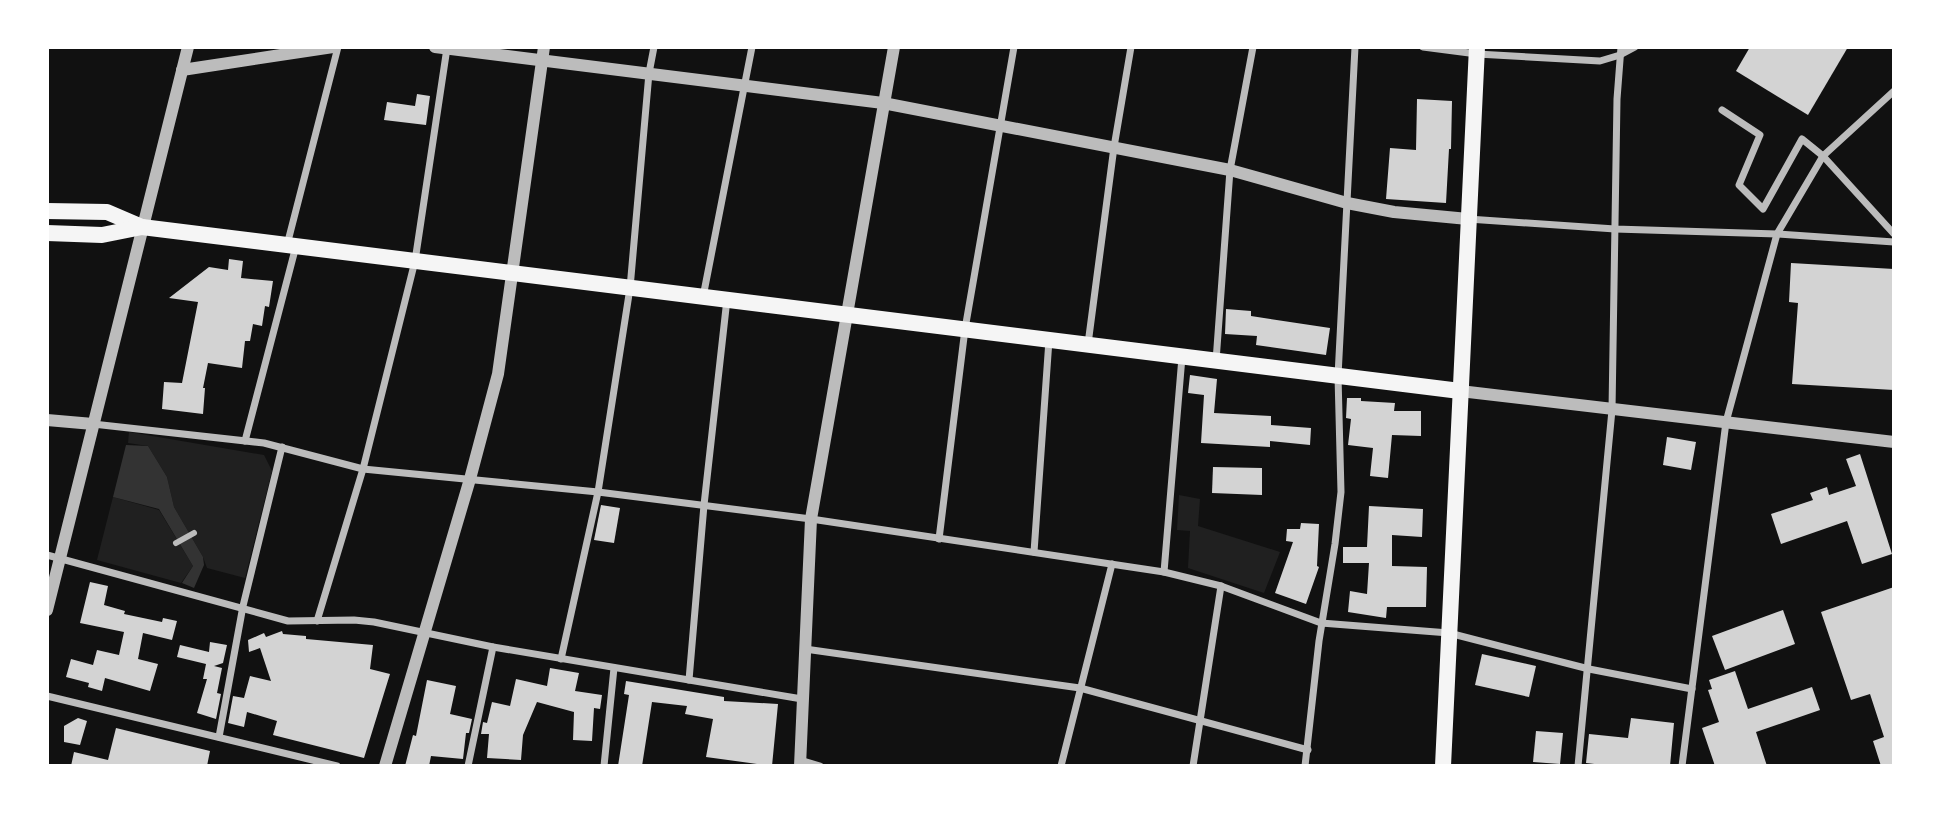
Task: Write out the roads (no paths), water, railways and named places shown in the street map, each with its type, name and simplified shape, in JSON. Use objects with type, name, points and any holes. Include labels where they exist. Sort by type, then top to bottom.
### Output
[{"type":"highway","points":[[1443,766],[1477,51]]},
{"type":"highway","points":[[47,211],[107,212],[142,227],[1460,391]]},
{"type":"highway","points":[[47,233],[102,235],[142,227]]},
{"type":"street","points":[[47,610],[53,556],[93,424],[188,47]]},
{"type":"street","points":[[182,70],[336,47],[292,245],[244,440]]},
{"type":"street","points":[[561,659],[598,492],[630,288],[649,73],[654,47]]},
{"type":"street","points":[[703,297],[752,47]]},
{"type":"street","points":[[820,766],[800,763],[811,519],[894,47]]},
{"type":"street","points":[[939,539],[965,329],[1014,47]]},
{"type":"street","points":[[1088,344],[1114,147],[1131,47]]},
{"type":"street","points":[[1216,361],[1230,170],[1253,47]]},
{"type":"street","points":[[1305,766],[1321,622],[1341,492],[1338,376],[1355,47]]},
{"type":"street","points":[[1423,47],[1600,61],[1635,47]]},
{"type":"street","points":[[317,621],[363,469],[415,261],[443,48],[543,53],[649,73],[883,103],[1230,170],[1347,203],[1394,212],[1615,229],[1777,234],[1894,242]]},
{"type":"street","points":[[1578,766],[1612,410],[1617,99],[1621,51]]},
{"type":"street","points":[[385,766],[470,479],[498,374],[543,53]]},
{"type":"street","points":[[1682,766],[1726,422],[1777,234],[1824,156],[1894,91]]},
{"type":"street","points":[[1721,110],[1760,135],[1739,186],[1763,209],[1802,139],[1824,156],[1894,234]]},
{"type":"street","points":[[690,680],[727,299]]},
{"type":"street","points":[[1034,552],[1049,340]]},
{"type":"street","points":[[1164,572],[1182,356]]},
{"type":"street","points":[[1460,391],[1894,442]]},
{"type":"street","points":[[47,420],[244,440],[282,447],[363,469],[705,505],[1164,572],[1221,586],[1321,622],[1450,633],[1589,670],[1692,689]]},
{"type":"street","points":[[219,737],[243,606],[282,447]]},
{"type":"street","points":[[176,544],[194,533]]},
{"type":"street","points":[[53,556],[243,606],[288,621],[374,622],[493,647],[802,699]]},
{"type":"street","points":[[1061,766],[1112,564]]},
{"type":"street","points":[[1193,766],[1221,586]]},
{"type":"street","points":[[468,766],[493,647]]},
{"type":"street","points":[[804,649],[1080,688],[1308,750]]},
{"type":"street","points":[[604,766],[614,668]]},
{"type":"street","points":[[47,696],[337,766]]}]
